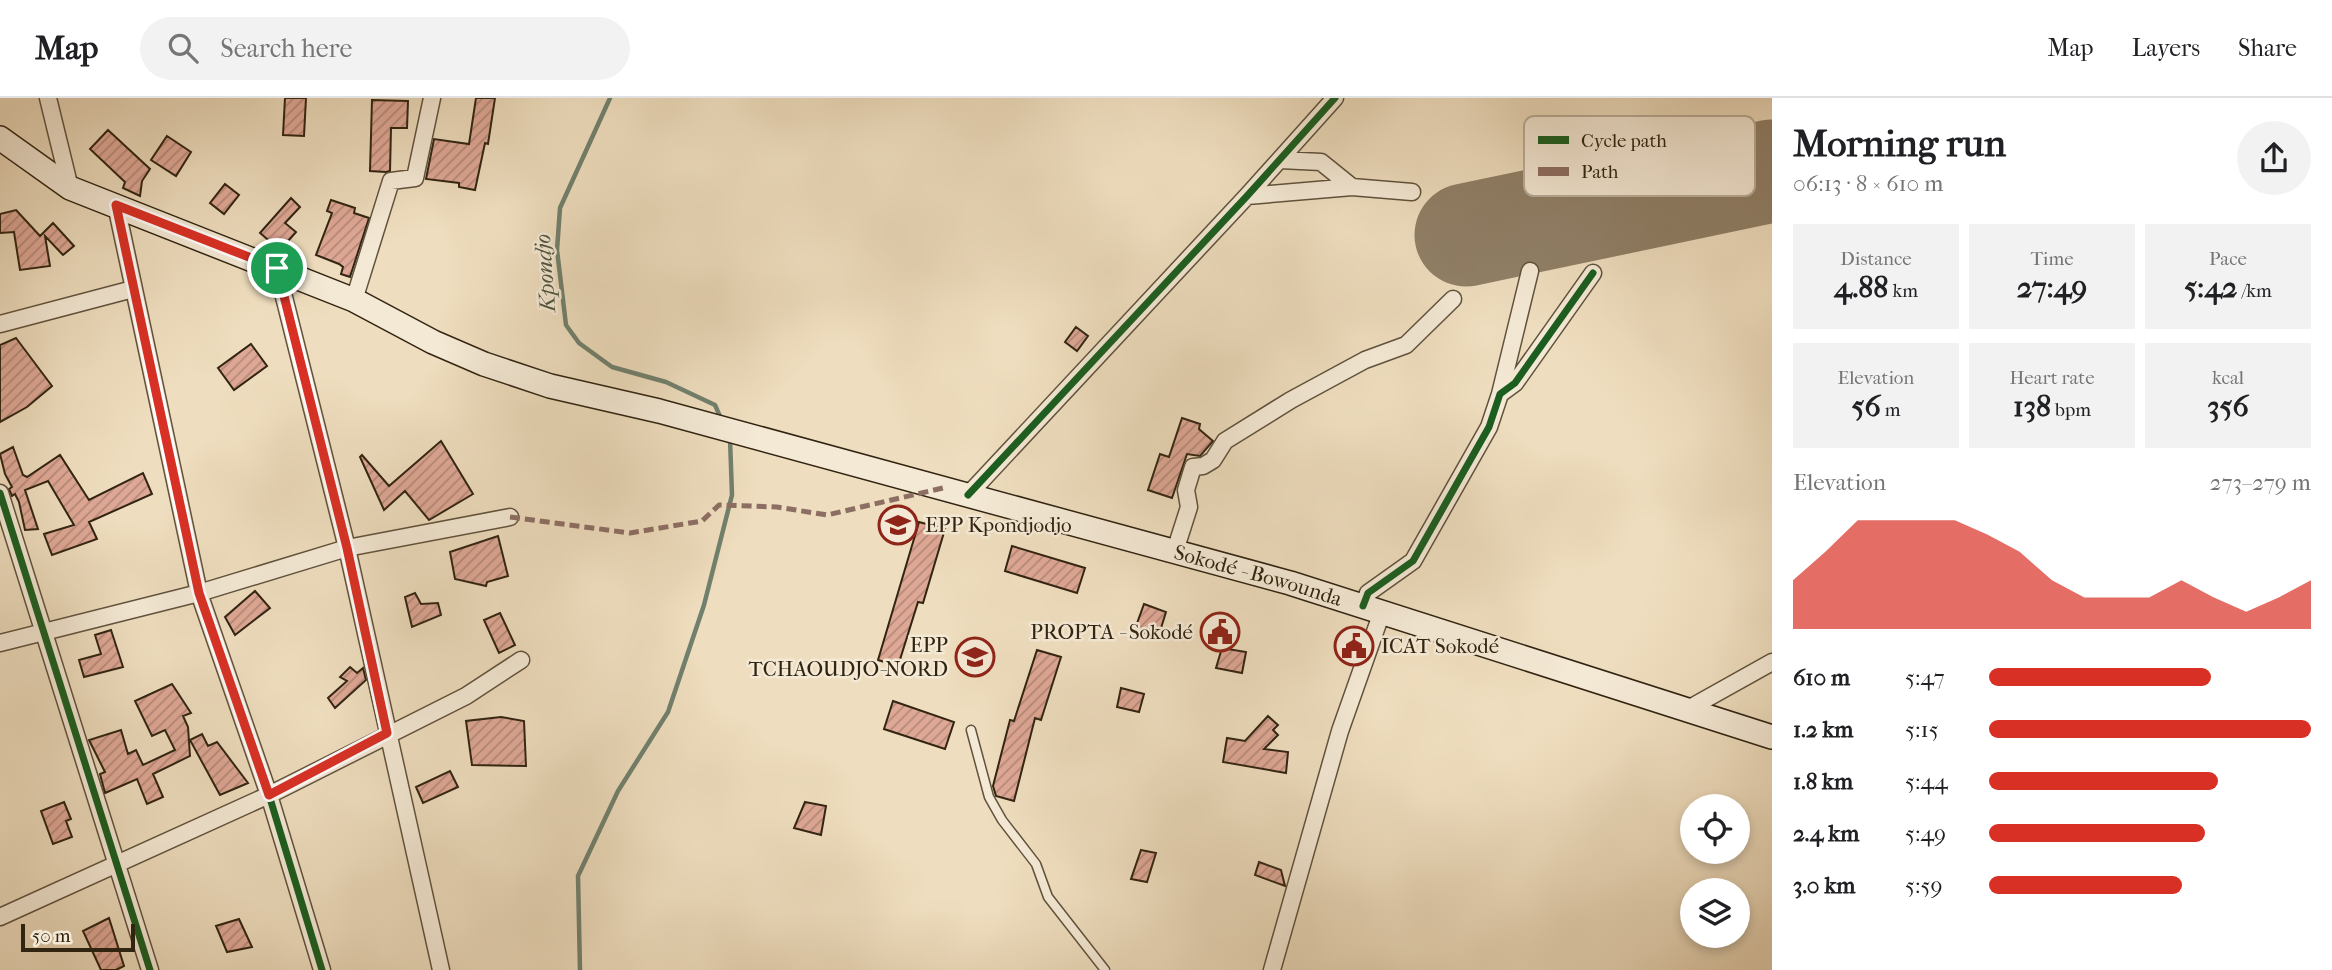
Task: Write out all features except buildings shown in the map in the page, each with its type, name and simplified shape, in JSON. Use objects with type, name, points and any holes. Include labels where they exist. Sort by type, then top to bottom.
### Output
[{"type":"main road","name":"Sokodé - Bowounda","points":[[0,138],[71,188],[354,300],[433,342],[484,365],[550,386],[659,411],[1174,554],[1290,583],[1772,737]]},
{"type":"street","points":[[48,98],[71,188]]},
{"type":"street","points":[[354,300],[391,181],[415,178],[432,98]]},
{"type":"street","points":[[968,495],[1335,98]]},
{"type":"street","points":[[1280,160],[1321,162],[1352,187]]},
{"type":"street","points":[[1247,196],[1352,187],[1412,192]]},
{"type":"street","points":[[116,205],[199,593],[269,795],[321,967]]},
{"type":"street","points":[[277,268],[347,548],[441,970]]},
{"type":"street","points":[[1272,970],[1372,609],[1368,593],[1413,561],[1489,428],[1530,271]]},
{"type":"street","points":[[1500,394],[1515,383],[1593,273]]},
{"type":"street","points":[[0,324],[133,289]]},
{"type":"street","points":[[1174,554],[1189,507],[1186,490],[1193,467],[1203,466],[1213,460],[1225,441],[1291,400],[1365,360],[1406,345],[1453,299]]},
{"type":"street","points":[[0,493],[118,863],[149,970]]},
{"type":"street","points":[[0,643],[199,593],[347,548],[510,517]]},
{"type":"street","points":[[0,917],[269,795],[387,733],[466,696],[521,660]]},
{"type":"street","points":[[1688,709],[1772,662]]},
{"type":"lane","points":[[971,730],[989,797],[1002,820],[1036,864],[1048,897],[1105,970]]},
{"type":"waterway","name":"Kpondjo","points":[[610,98],[560,208],[557,250],[566,325],[579,343],[612,367],[666,382],[715,405],[722,421]]},
{"type":"waterway","points":[[580,970],[578,876],[618,791],[668,712],[704,605],[732,495],[730,439]]},
{"type":"runway","points":[[1755,175],[1772,171]]},
{"type":"runway","points":[[1466,235],[1652,196]]},
{"type":"marked path","points":[[510,517],[630,533],[702,521],[719,505],[777,507],[827,515],[943,488]]},
{"type":"cycle path","points":[[968,495],[1335,98]]},
{"type":"cycle path","points":[[116,205],[199,593],[269,795],[322,970]]},
{"type":"cycle path","points":[[1363,606],[1368,593],[1413,561],[1489,427],[1500,394],[1515,383],[1593,273]]},
{"type":"cycle path","points":[[0,493],[150,970]]},
{"type":"place","name":"EPP Kpondjodjo","points":[[898,525]]},
{"type":"place","name":"PROPTA - Sokodé","points":[[1220,632]]},
{"type":"place","name":"ICAT Sokodé","points":[[1354,646]]},
{"type":"place","name":"EPP TCHAOUDJO-NORD","points":[[975,657]]},
{"type":"route","points":[[116,205],[277,268],[347,548],[387,733],[269,795],[199,593],[116,205]]}]
